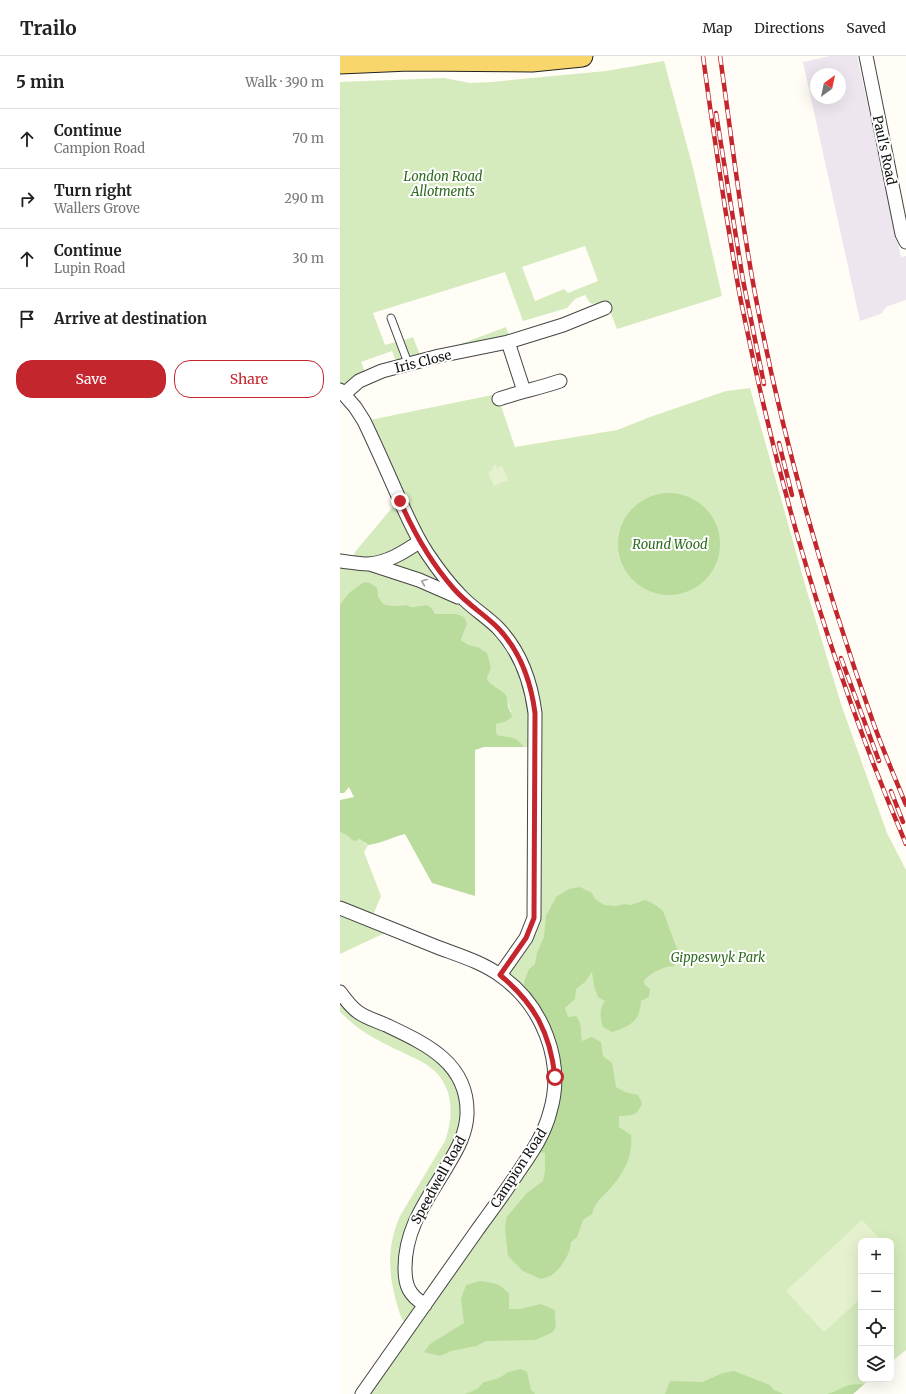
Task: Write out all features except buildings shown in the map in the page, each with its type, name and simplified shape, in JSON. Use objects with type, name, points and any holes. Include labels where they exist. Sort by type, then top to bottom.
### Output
[{"type":"main road","points":[[340,63],[409,60],[532,61],[582,56]]},
{"type":"street","name":"Paul's Road","points":[[866,56],[902,234],[906,242]]},
{"type":"street","name":"Iris Close","points":[[342,392],[363,378],[408,363],[508,342],[562,325],[605,308]]},
{"type":"street","points":[[508,342],[524,391]]},
{"type":"street","points":[[499,399],[524,391],[538,389],[560,381]]},
{"type":"street","points":[[342,392],[355,407],[364,421],[419,542],[446,580],[471,606]]},
{"type":"street","points":[[370,564],[391,558],[419,542]]},
{"type":"street","points":[[340,561],[370,564],[432,585],[452,594],[471,606],[498,628],[511,645],[528,679],[534,699],[535,713],[534,918],[526,938],[500,975]]},
{"type":"street","name":"Campion Road","points":[[340,908],[478,963],[500,975],[516,989],[539,1018],[547,1037],[555,1077],[555,1088],[551,1112],[545,1130],[532,1152],[362,1394]]},
{"type":"street","name":"Speedwell Road","points":[[340,992],[347,1002],[359,1013],[422,1043],[437,1053],[458,1075],[464,1089],[467,1115],[462,1137],[457,1150],[416,1219],[407,1243],[405,1274],[407,1288],[416,1299],[425,1306]]},
{"type":"lane","points":[[391,318],[408,363]]},
{"type":"shaded area","points":[[830,56],[857,56],[901,257],[906,256],[906,300],[886,307],[881,314],[860,321],[812,104],[846,104],[846,68],[810,68],[810,94],[803,62]]},
{"type":"green space","name":"London Road Allotments","points":[[664,61],[693,168],[722,296],[617,329],[606,301],[593,304],[590,303],[585,295],[575,299],[567,308],[523,321],[505,272],[373,313],[385,345],[396,342],[403,365],[398,366],[392,351],[361,362],[367,377],[340,390],[340,82],[444,78],[470,83],[606,71]],"holes":[[[585,246],[598,281],[568,293],[564,289],[535,301],[522,267]]]},
{"type":"green space","points":[[506,327],[511,342],[454,353],[458,345]]},
{"type":"green space","points":[[413,337],[422,360],[412,362],[404,340]]},
{"type":"green space","name":"Gippeswyk Park","points":[[750,388],[806,588],[841,704],[887,833],[906,870],[906,1350],[894,1360],[894,1238],[858,1238],[858,1382],[867,1382],[853,1394],[362,1394],[409,1328],[401,1316],[393,1290],[390,1269],[391,1248],[400,1216],[445,1141],[451,1112],[448,1092],[439,1075],[425,1063],[391,1047],[353,1024],[340,1012],[340,992],[347,1002],[446,1060],[467,1115],[416,1219],[405,1274],[425,1305],[551,1112],[547,1037],[500,975],[529,931],[535,748],[524,747],[516,740],[497,735],[496,724],[505,722],[511,711],[507,697],[487,679],[491,668],[478,647],[469,645],[461,640],[467,624],[456,614],[435,614],[432,608],[427,605],[411,607],[407,605],[392,606],[383,604],[378,596],[349,593],[340,604],[340,561],[352,562],[355,552],[396,503],[406,499],[370,420],[497,394],[515,447],[617,430],[726,391]]},
{"type":"green space","points":[[496,465],[497,468],[502,466],[508,480],[494,486],[488,472],[493,470],[492,467]]},
{"type":"green space","name":"Round Wood","points":[[669,493],[679,494],[698,501],[712,515],[719,534],[719,554],[712,573],[698,587],[679,594],[669,595],[659,594],[640,587],[626,573],[619,554],[618,544],[619,534],[626,515],[640,501],[659,494]]},
{"type":"green space","points":[[364,582],[370,583],[377,588],[378,596],[383,604],[392,606],[407,605],[411,607],[427,605],[432,608],[435,614],[456,614],[464,617],[467,624],[461,640],[469,645],[478,647],[487,653],[491,668],[487,679],[507,697],[508,707],[512,717],[505,722],[496,724],[497,735],[516,739],[524,747],[484,747],[475,750],[475,896],[432,883],[405,834],[368,845],[360,839],[355,841],[352,840],[340,832],[340,800],[354,797],[349,787],[344,793],[340,793],[340,604],[349,593]]},
{"type":"green space","points":[[340,832],[358,840],[363,840],[365,844],[368,845],[364,852],[381,896],[371,920],[387,932],[340,954]]},
{"type":"green space","points":[[580,887],[592,893],[595,899],[604,905],[630,905],[645,900],[654,904],[663,911],[677,949],[677,960],[674,966],[665,967],[658,970],[644,980],[644,984],[650,989],[649,997],[641,1001],[639,1013],[629,1025],[612,1032],[603,1027],[601,1013],[605,1001],[598,997],[594,986],[592,972],[585,982],[576,989],[575,999],[565,1008],[568,1017],[576,1016],[578,1019],[582,1041],[592,1037],[601,1042],[603,1056],[612,1063],[616,1087],[625,1092],[638,1095],[642,1103],[636,1113],[619,1116],[619,1127],[631,1135],[631,1150],[626,1165],[618,1179],[596,1204],[592,1214],[583,1220],[577,1237],[571,1242],[567,1256],[558,1270],[554,1274],[541,1279],[523,1271],[508,1256],[505,1230],[506,1218],[527,1193],[543,1181],[545,1171],[545,1153],[532,1151],[539,1141],[554,1066],[524,998],[524,982],[529,969],[535,964],[537,953],[544,937],[546,916],[556,897],[569,889]]},
{"type":"green space","points":[[862,1220],[879,1238],[858,1238],[858,1301],[824,1332],[786,1291]]},
{"type":"green space","points":[[480,1281],[496,1284],[506,1290],[509,1294],[509,1309],[520,1309],[541,1304],[555,1310],[556,1326],[553,1332],[536,1340],[486,1341],[476,1346],[451,1351],[440,1356],[424,1352],[430,1344],[464,1323],[461,1299],[466,1285]]},
{"type":"green space","points":[[521,1369],[527,1372],[531,1390],[535,1394],[465,1394],[477,1389],[484,1382],[497,1379],[509,1372]]},
{"type":"green space","points":[[734,1371],[770,1385],[774,1390],[784,1394],[665,1394],[670,1381],[702,1382],[723,1373]]},
{"type":"green space","points":[[864,1384],[853,1394],[827,1394],[848,1386]]},
{"type":"railway","points":[[703,56],[738,287],[774,447],[811,582],[832,648],[855,714],[906,844]]},
{"type":"railway","points":[[720,56],[749,261],[784,429],[811,528],[840,625],[873,722],[906,805]]},
{"type":"railway","points":[[716,113],[743,280],[764,384]]},
{"type":"railway","points":[[779,443],[792,495]]},
{"type":"railway","points":[[841,658],[879,761]]},
{"type":"railway","points":[[891,791],[903,822]]},
{"type":"route","points":[[400,501],[419,542],[437,568],[462,598],[488,618],[511,645],[524,669],[534,699],[536,738],[534,918],[526,938],[508,966],[500,975],[516,989],[539,1018],[549,1044],[555,1077]]}]
